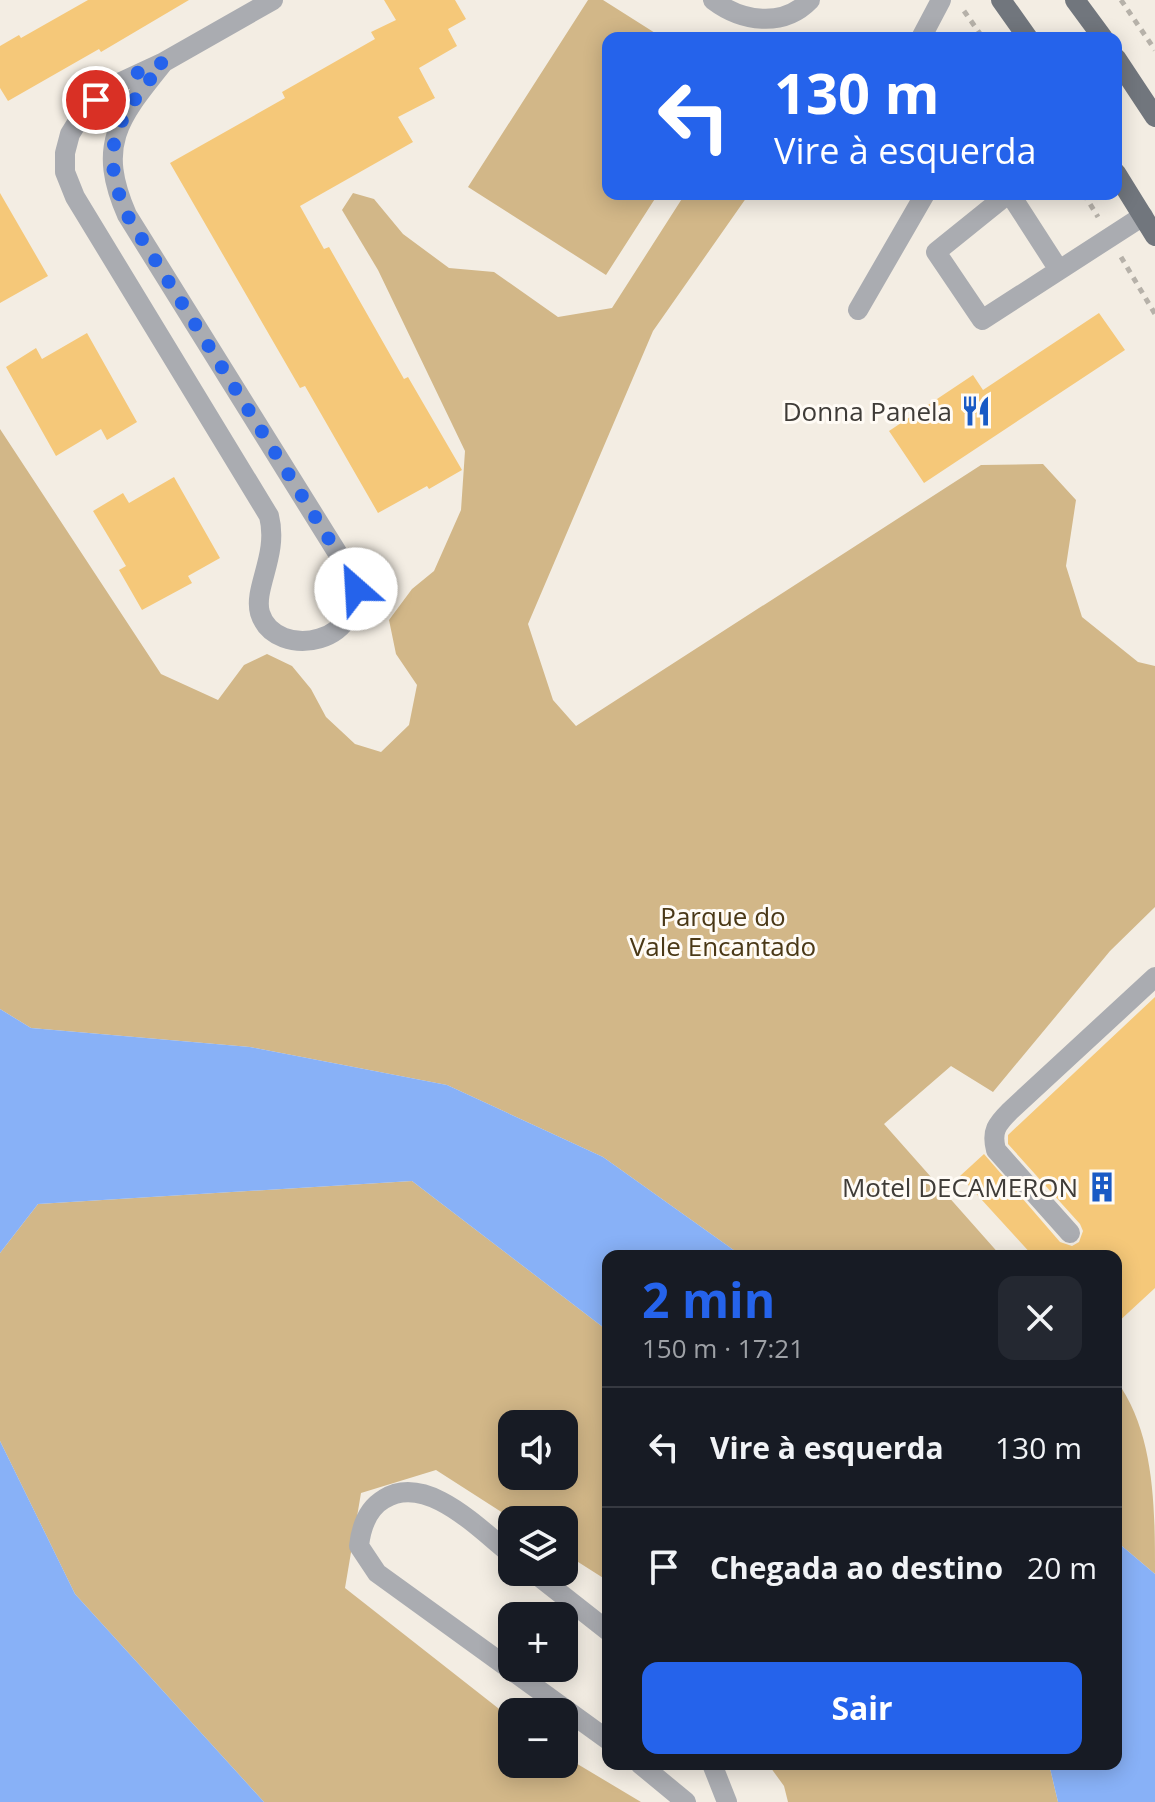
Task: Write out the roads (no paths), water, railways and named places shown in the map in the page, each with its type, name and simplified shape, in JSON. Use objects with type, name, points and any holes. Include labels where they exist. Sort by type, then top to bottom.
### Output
[{"type":"main road","points":[[1001,0],[1021,32]]},
{"type":"main road","points":[[1075,0],[1099,32]]},
{"type":"main road","points":[[1122,67],[1155,117]]},
{"type":"main road","points":[[1122,183],[1155,236]]},
{"type":"street","points":[[164,62],[130,104],[115,134],[111,163],[115,187],[127,215],[350,573],[356,589],[345,624],[313,641],[296,641],[281,635],[266,624],[259,612],[273,545],[269,516],[98,237],[65,172],[70,134],[83,113],[108,88],[164,62],[273,0]]},
{"type":"street","points":[[713,0],[723,8],[751,18],[776,19],[799,11],[810,0]]},
{"type":"street","points":[[924,32],[941,0]]},
{"type":"street","points":[[858,310],[922,200]]},
{"type":"street","points":[[1001,200],[936,252],[982,320],[1143,216]]},
{"type":"street","points":[[1013,200],[1059,270]]},
{"type":"street","points":[[1070,1233],[996,1150],[992,1136],[997,1124],[1010,1111],[1155,977]]},
{"type":"street","points":[[498,1544],[433,1497],[412,1491],[392,1494],[377,1503],[361,1530],[359,1546],[377,1573],[602,1736]]},
{"type":"street","points":[[551,1586],[602,1626]]},
{"type":"street","points":[[647,1770],[686,1802]]},
{"type":"street","points":[[714,1770],[727,1802]]},
{"type":"water","points":[[0,1009],[31,1028],[250,1047],[447,1085],[603,1157],[734,1250],[602,1250],[602,1326],[412,1181],[38,1204],[0,1253]]},
{"type":"water","points":[[0,1441],[75,1594],[264,1802],[0,1802]]},
{"type":"water","points":[[1122,1546],[1155,1574],[1155,1802],[1058,1802],[1050,1770],[1122,1770]]},
{"type":"place","name":"Donna Panela","points":[[976,411]]},
{"type":"place","name":"Motel DECAMERON","points":[[1102,1187]]},
{"type":"park label","name":"Parque do Vale Encantado","points":[[723,931]]}]
